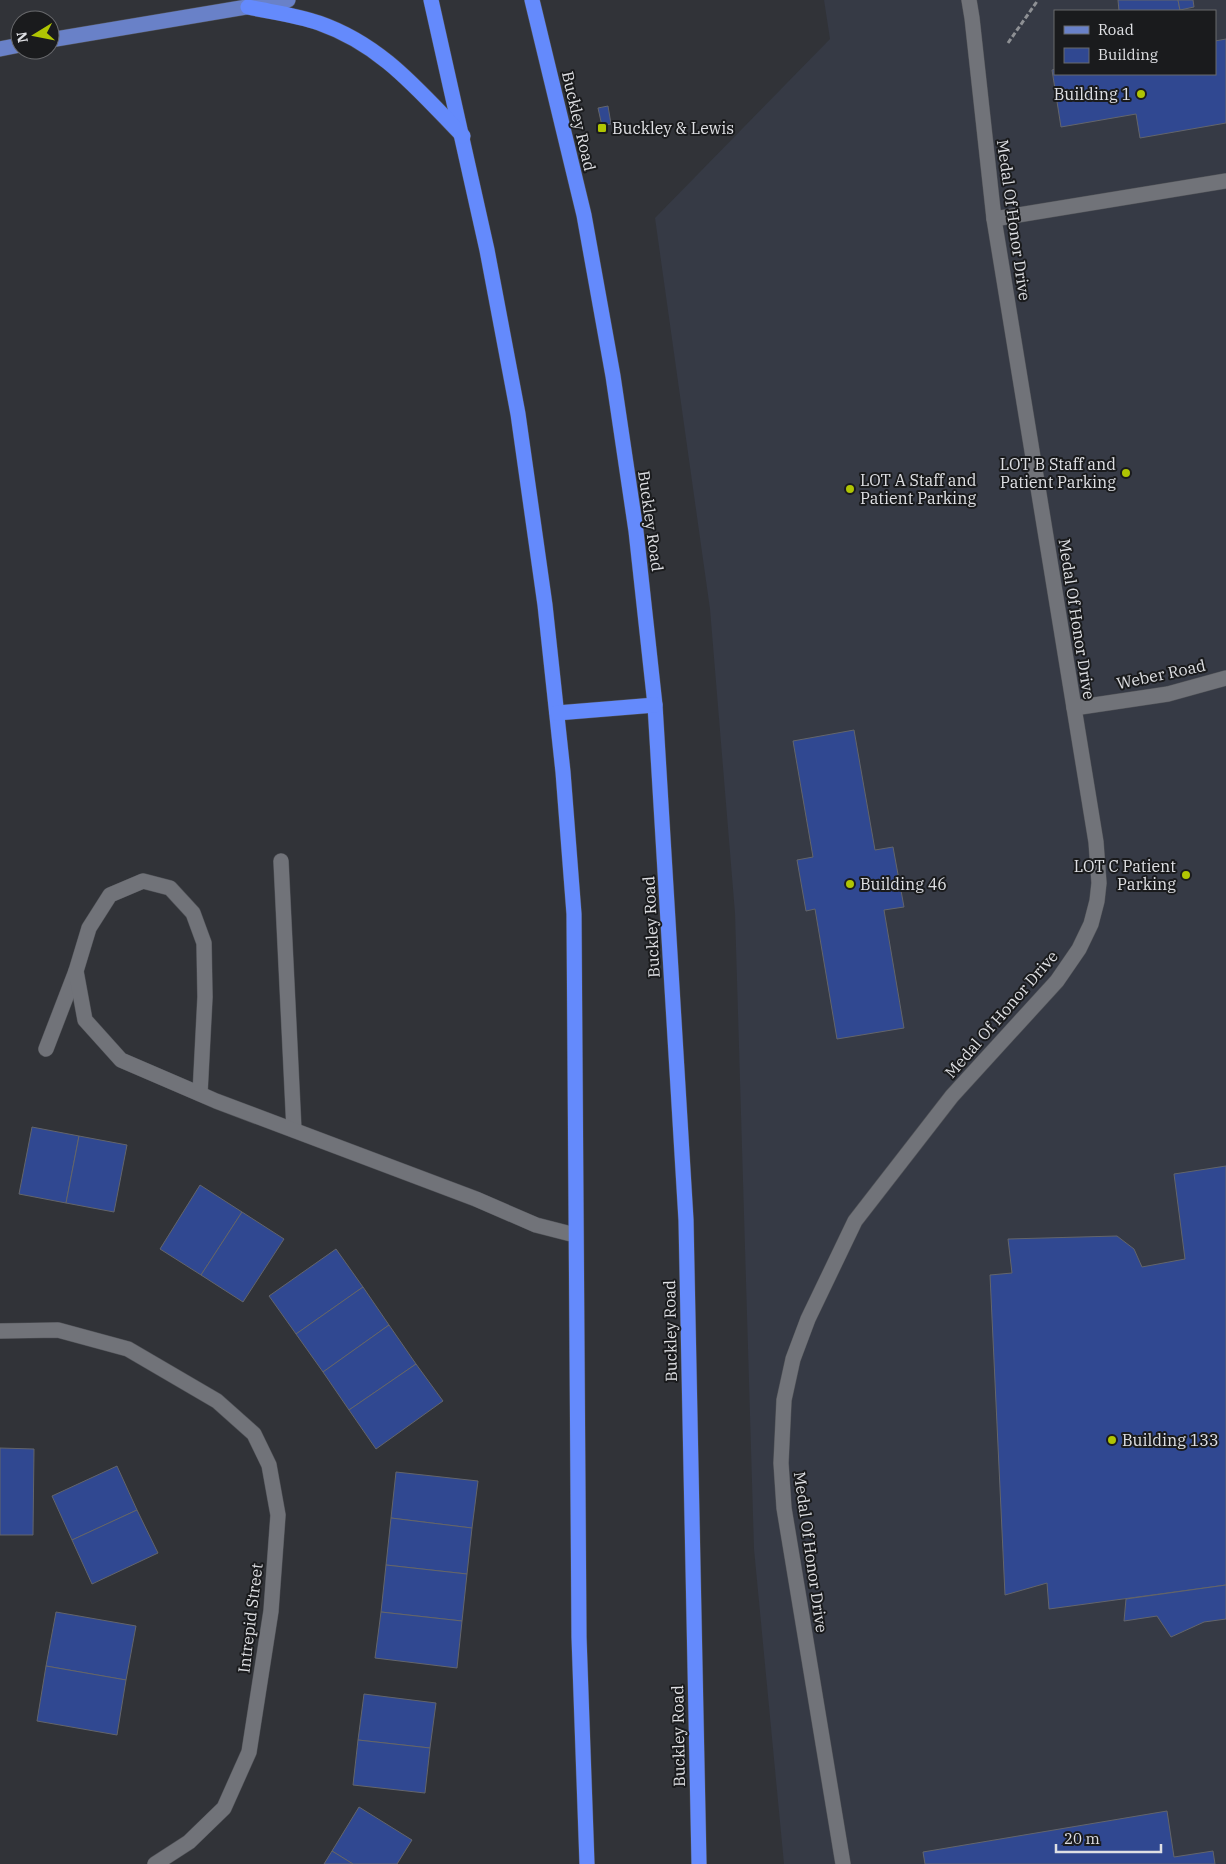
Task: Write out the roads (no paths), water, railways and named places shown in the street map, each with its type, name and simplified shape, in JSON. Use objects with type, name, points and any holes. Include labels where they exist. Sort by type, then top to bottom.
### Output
[{"type":"highway","points":[[431,0],[487,250],[518,414],[557,713],[574,914],[579,1636],[587,1864]]},
{"type":"highway","name":"Buckley Road","points":[[532,0],[584,215],[613,376],[636,531],[655,705],[686,1220],[699,1864]]},
{"type":"highway","points":[[252,3],[319,22],[364,43],[396,68],[463,136]]},
{"type":"highway","points":[[557,713],[655,705]]},
{"type":"main road","points":[[60,38],[252,3],[288,0]]},
{"type":"street","name":"Medal Of Honor Drive","points":[[843,1864],[784,1508],[781,1463],[784,1400],[793,1359],[808,1319],[855,1221],[952,1096],[1057,981],[1079,949],[1091,924],[1100,883],[1096,842],[994,219],[974,28],[969,0]]},
{"type":"street","points":[[994,219],[1226,181]]},
{"type":"street","name":"Weber Road","points":[[1074,708],[1168,694],[1226,678]]},
{"type":"street","points":[[281,861],[294,1130]]},
{"type":"street","points":[[46,1049],[76,971],[89,928],[110,895],[142,881],[170,888],[192,913],[204,943],[205,997],[200,1094]]},
{"type":"street","points":[[76,971],[85,1020],[121,1060],[200,1094],[476,1199],[536,1225],[575,1235]]},
{"type":"street","name":"Intrepid Street","points":[[0,1331],[58,1330],[128,1349],[217,1401],[254,1434],[269,1465],[278,1515],[271,1612],[249,1752],[224,1808],[189,1842],[155,1864]]},
{"type":"place","name":"Building 1","points":[[1141,94]]},
{"type":"place","name":"Buckley & Lewis","points":[[602,128]]},
{"type":"place","name":"LOT B Staff and Patient Parking","points":[[1126,473]]},
{"type":"place","name":"LOT A Staff and Patient Parking","points":[[850,489]]},
{"type":"place","name":"LOT C Patient Parking","points":[[1186,875]]},
{"type":"place","name":"Building 46","points":[[850,884]]},
{"type":"place","name":"Building 133","points":[[1112,1440]]}]
